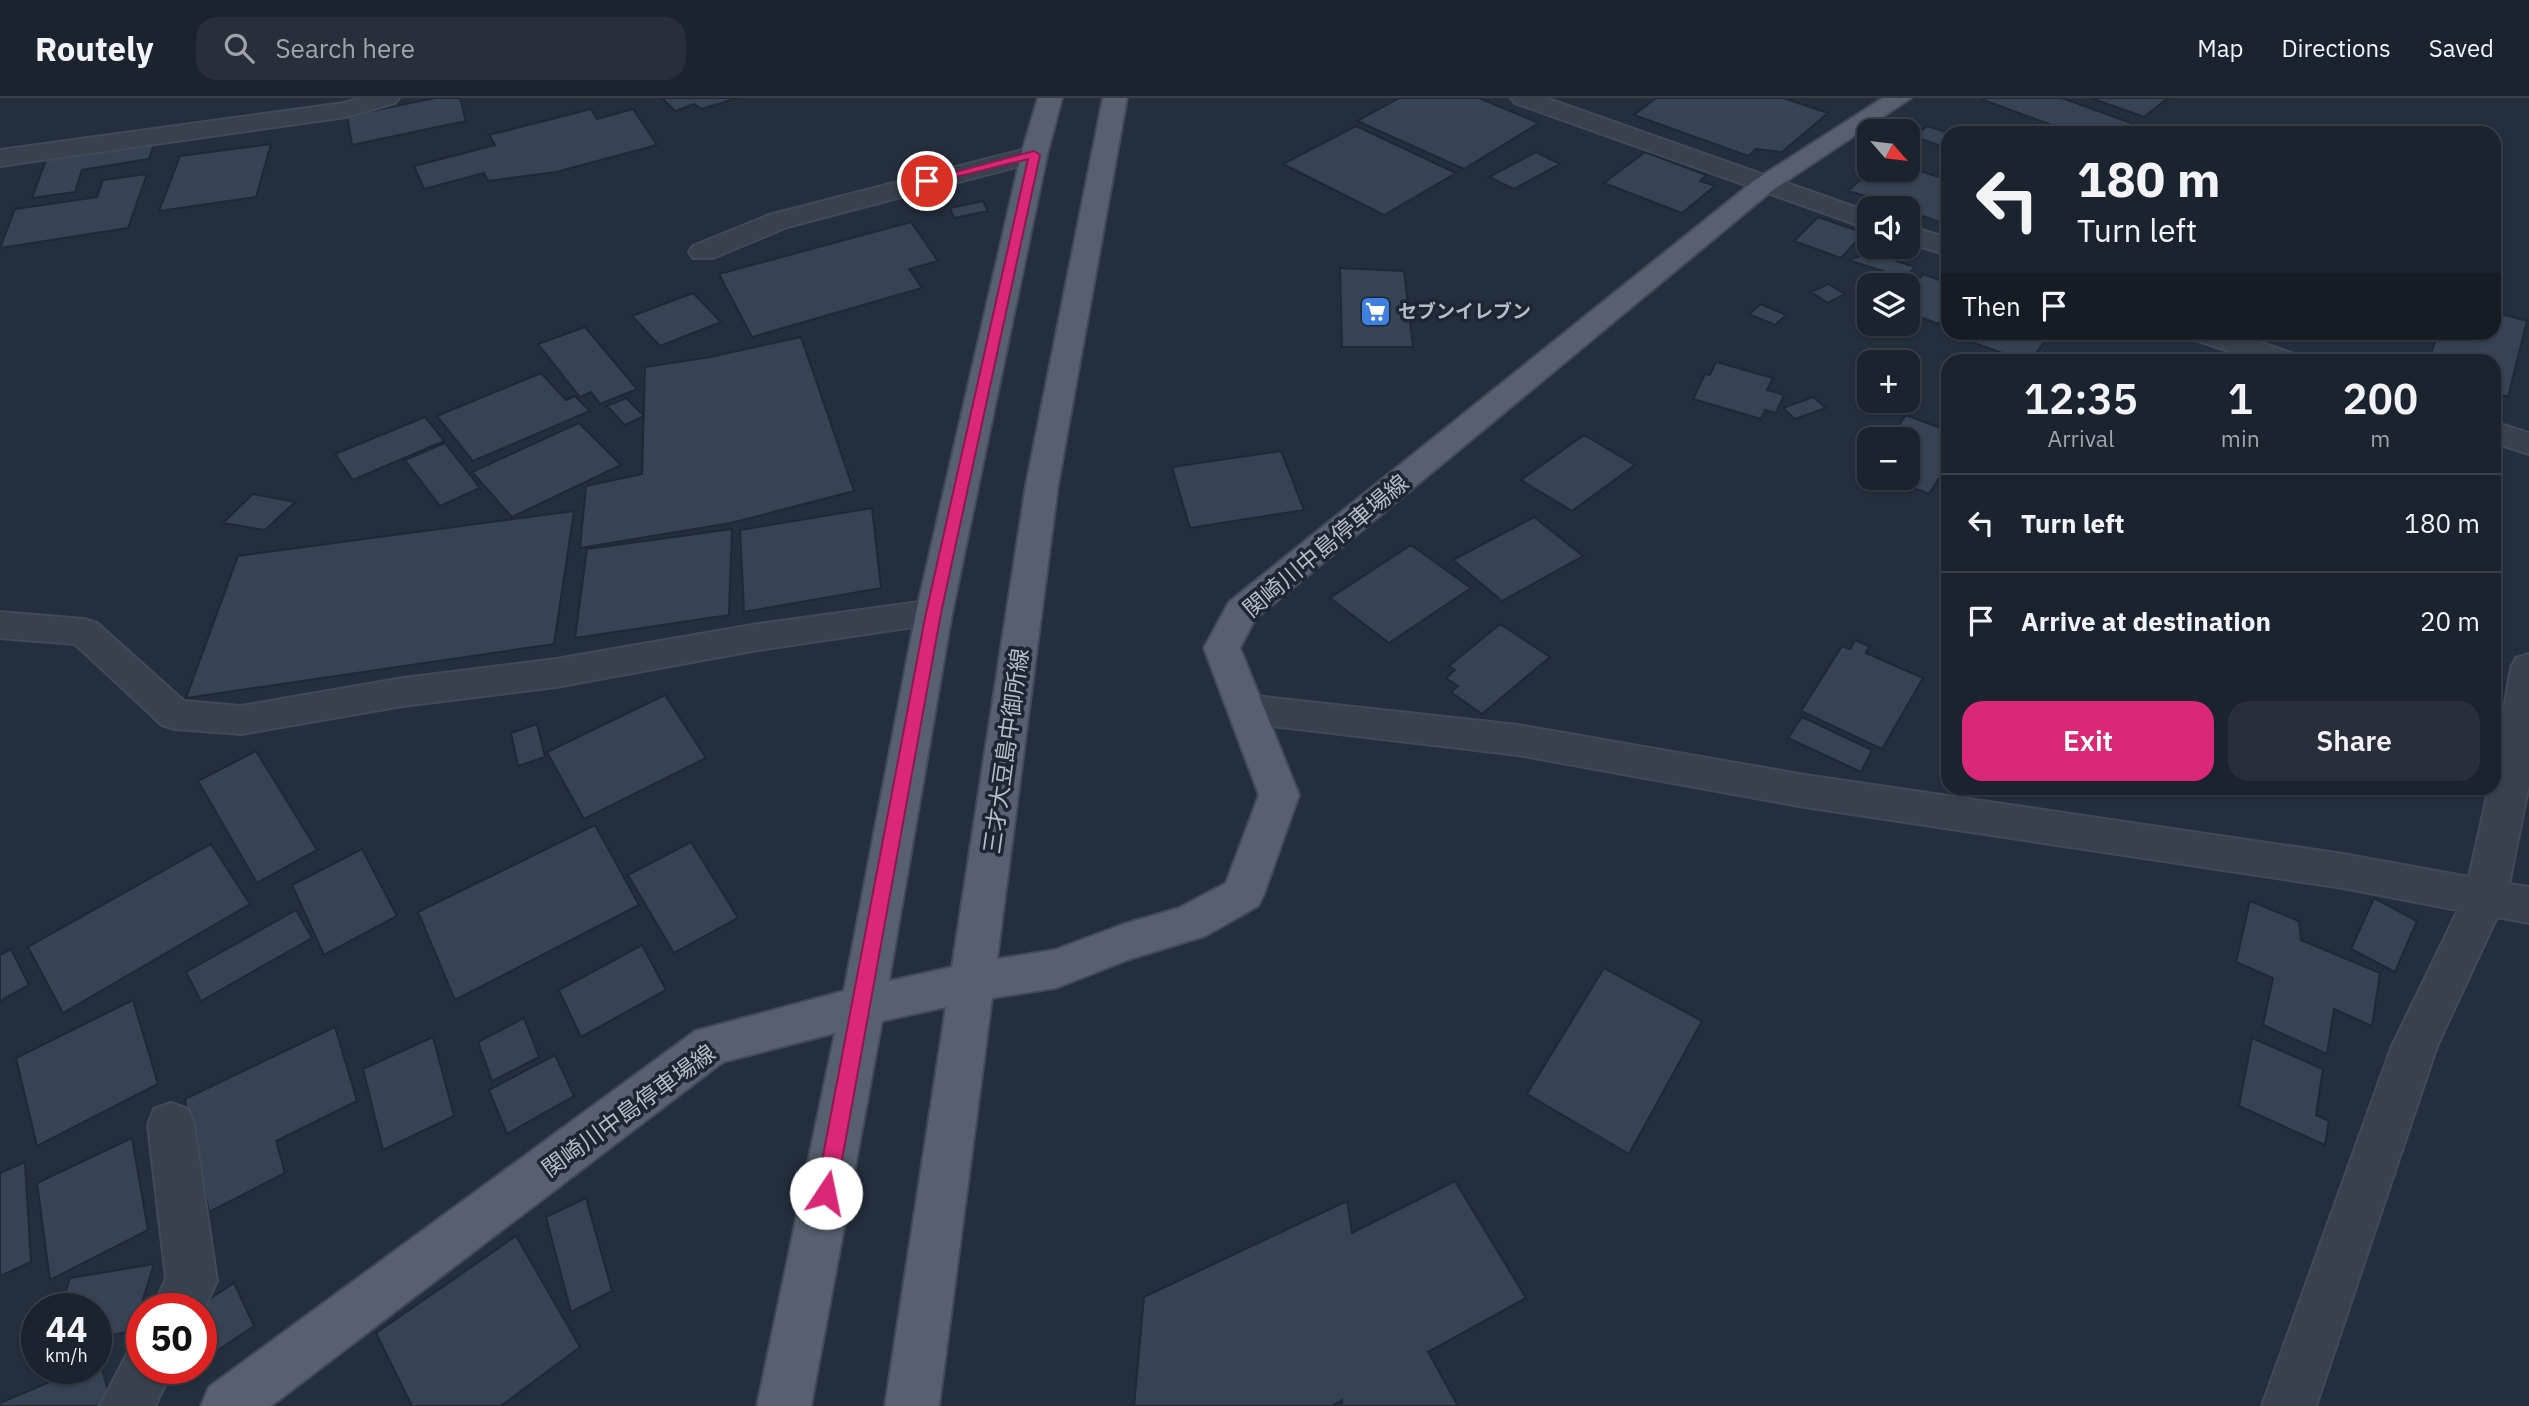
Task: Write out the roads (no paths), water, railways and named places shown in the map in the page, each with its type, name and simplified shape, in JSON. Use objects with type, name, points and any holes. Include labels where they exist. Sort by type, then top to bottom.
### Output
[{"type":"main road","points":[[784,1406],[863,1006],[934,613],[1034,155],[1050,98]]},
{"type":"main road","name":"三才大豆島中御所線","points":[[912,1406],[974,982],[1042,485],[1115,98]]},
{"type":"main road","name":"関崎川中島停車場線","points":[[228,1406],[711,1045],[863,1006],[974,982],[1056,969],[1124,942],[1190,923],[1243,894],[1279,795],[1222,649],[1241,611],[1764,185],[1899,98]]},
{"type":"street","points":[[0,158],[346,110],[387,98]]},
{"type":"street","points":[[1523,98],[1857,216]]},
{"type":"street","points":[[703,251],[778,221],[1034,155]]},
{"type":"street","points":[[1920,237],[1941,245]]},
{"type":"street","points":[[2224,340],[2265,354]]},
{"type":"street","points":[[2501,434],[2529,444]]},
{"type":"street","points":[[0,625],[84,632],[175,715],[241,720],[403,692],[556,673],[752,639],[934,613]]},
{"type":"street","points":[[2289,1406],[2415,1046],[2507,900],[2515,758],[2529,668]]},
{"type":"street","points":[[1246,709],[1518,740],[1805,791],[2343,871],[2507,900]]},
{"type":"street","points":[[171,1125],[192,1281],[186,1293]]},
{"type":"street","points":[[127,1406],[139,1384]]},
{"type":"place","name":"セブンイレブン","points":[[1375,311]]}]
